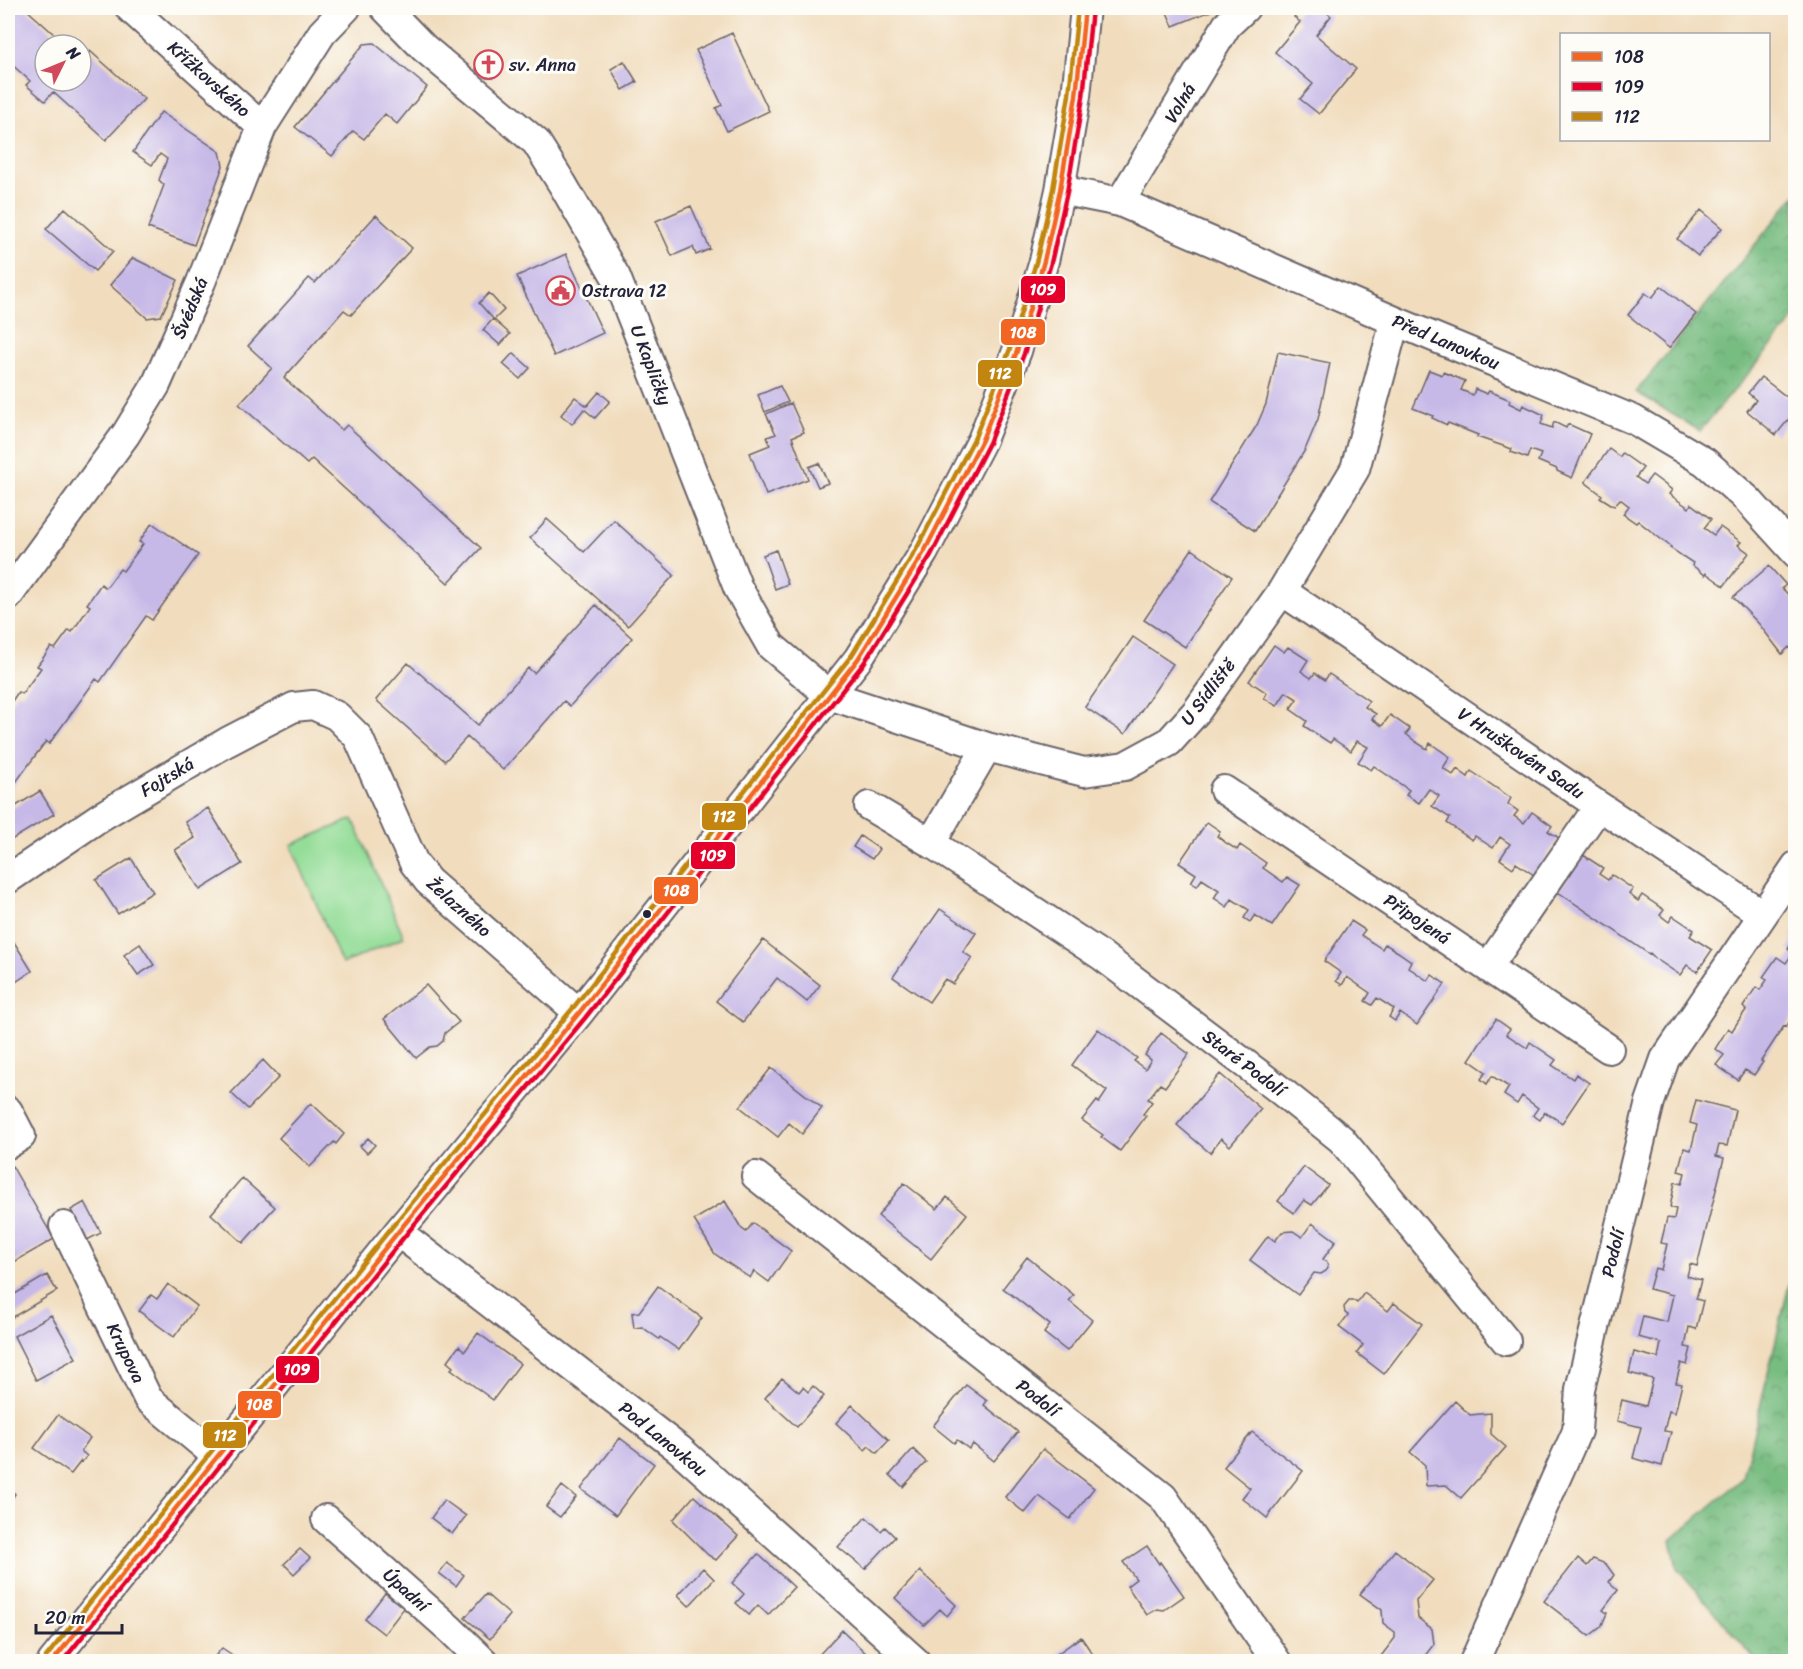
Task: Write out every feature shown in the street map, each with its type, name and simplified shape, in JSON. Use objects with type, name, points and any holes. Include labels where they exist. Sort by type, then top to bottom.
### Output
[{"type":"street","name":"Křížkovského","points":[[130,8],[262,127]]},
{"type":"street","name":"Švédská","points":[[8,596],[126,435],[156,385],[201,282],[262,127],[322,33],[346,8]]},
{"type":"street","name":"U Kapličky","points":[[385,8],[424,48],[536,142],[616,278],[738,588],[771,646],[829,695]]},
{"type":"street","points":[[59,1659],[398,1232],[579,1013],[858,659],[924,552],[982,440],[1017,351],[1044,261],[1060,190],[1076,96],[1085,8]]},
{"type":"street","name":"Volná","points":[[1120,202],[1227,25],[1245,8]]},
{"type":"street","name":"Před Lanovkou","points":[[1060,190],[1120,202],[1395,321],[1634,420],[1706,462],[1749,500],[1796,553]]},
{"type":"street","name":"U Sídliště","points":[[829,695],[987,747],[1083,772],[1125,766],[1168,742],[1196,712],[1282,591],[1355,469],[1395,321]]},
{"type":"street","name":"V Hruškovém Sadu","points":[[1282,591],[1762,914]]},
{"type":"street","name":"Fojtská","points":[[8,879],[100,818],[227,742],[294,707],[314,705],[337,716]]},
{"type":"street","name":"Želazného","points":[[337,716],[358,737],[414,863],[428,881],[579,1013]]},
{"type":"street","points":[[931,843],[987,747]]},
{"type":"street","name":"Připojená","points":[[1224,790],[1609,1049]]},
{"type":"street","name":"Staré Podolí","points":[[869,806],[931,843],[1102,957],[1276,1087],[1341,1139],[1506,1341]]},
{"type":"street","points":[[1488,967],[1599,806]]},
{"type":"street","name":"Podolí","points":[[1474,1662],[1577,1431],[1580,1389],[1650,1102],[1665,1059],[1796,866]]},
{"type":"street","points":[[8,1111],[21,1136],[8,1144]]},
{"type":"street","name":"Podolí","points":[[756,1176],[1163,1497],[1278,1662]]},
{"type":"street","name":"Krupova","points":[[64,1226],[148,1399],[218,1457]]},
{"type":"street","name":"Pod Lanovkou","points":[[398,1232],[679,1449],[916,1662]]},
{"type":"street","name":"Úpadní","points":[[326,1519],[484,1662]]},
{"type":"green space","points":[[1795,195],[1795,318],[1700,431],[1636,392]]},
{"type":"green space","points":[[353,819],[404,937],[342,964],[291,845]]},
{"type":"green space","points":[[1795,1260],[1795,1661],[1756,1661],[1677,1568],[1671,1540],[1743,1478]]},
{"type":"building","points":[[8,8],[19,10],[25,8],[53,33],[33,33],[33,91],[26,85],[30,81],[8,61]]},
{"type":"building","points":[[1165,8],[1209,8],[1211,11],[1173,26]]},
{"type":"building","points":[[1302,8],[1322,8],[1331,16],[1316,35],[1356,69],[1319,114],[1300,99],[1313,84],[1275,52],[1300,22],[1294,17]]},
{"type":"building","points":[[732,33],[769,111],[727,131],[716,108],[722,105],[696,50]]},
{"type":"building","points":[[374,43],[427,87],[397,124],[385,114],[364,139],[353,131],[332,156],[295,127],[364,44]]},
{"type":"building","points":[[93,54],[144,99],[106,140],[54,93],[93,93]]},
{"type":"building","name":"sv. Anna","points":[[486,55],[499,67],[499,72],[494,77],[486,77],[476,69]]},
{"type":"building","points":[[624,61],[637,82],[623,90],[611,69]]},
{"type":"building","points":[[36,93],[52,93],[45,101]]},
{"type":"building","points":[[161,112],[220,152],[223,166],[194,245],[148,228],[164,185],[159,180],[167,159],[160,154],[152,165],[133,152]]},
{"type":"building","points":[[691,206],[710,249],[696,255],[693,247],[672,256],[656,221]]},
{"type":"building","points":[[65,208],[113,251],[95,271],[46,229]]},
{"type":"building","points":[[1701,210],[1722,228],[1698,256],[1677,239]]},
{"type":"building","points":[[376,215],[412,248],[351,315],[344,310],[284,378],[342,430],[347,425],[481,548],[448,583],[312,459],[307,464],[239,404],[272,368],[248,346],[309,278],[315,283]]},
{"type":"building","points":[[566,254],[603,333],[554,356],[517,276]]},
{"type":"building","points":[[133,258],[178,280],[161,316],[147,318],[110,285]]},
{"type":"building","points":[[1661,286],[1696,314],[1669,348],[1628,315],[1645,293],[1652,298]]},
{"type":"building","points":[[489,293],[504,310],[494,320],[479,303]]},
{"type":"building","points":[[493,319],[510,334],[500,345],[483,330]]},
{"type":"building","points":[[1278,352],[1330,363],[1318,419],[1305,450],[1255,531],[1209,502],[1257,425],[1266,404]]},
{"type":"building","points":[[513,353],[530,368],[520,379],[503,364]]},
{"type":"building","points":[[1429,370],[1442,375],[1443,372],[1465,381],[1461,390],[1473,395],[1475,389],[1487,394],[1489,391],[1510,400],[1509,403],[1521,409],[1523,405],[1544,415],[1541,424],[1552,428],[1554,422],[1566,428],[1568,424],[1590,434],[1572,478],[1538,461],[1541,454],[1530,450],[1527,458],[1511,452],[1512,449],[1477,437],[1478,435],[1448,423],[1447,425],[1413,408]]},
{"type":"building","points":[[1761,377],[1796,404],[1796,410],[1776,435],[1747,411],[1756,400],[1748,393]]},
{"type":"building","points":[[780,386],[788,402],[765,412],[758,395]]},
{"type":"building","points":[[599,392],[610,401],[595,418],[584,409],[572,424],[561,415],[575,397],[587,406]]},
{"type":"building","points":[[791,403],[804,432],[792,437],[808,479],[766,495],[750,453],[770,445],[767,437],[776,434],[766,414]]},
{"type":"building","points":[[1609,449],[1620,457],[1622,453],[1643,468],[1636,477],[1645,484],[1652,475],[1672,490],[1669,494],[1689,508],[1691,504],[1711,519],[1704,528],[1714,535],[1720,527],[1741,542],[1738,545],[1749,553],[1724,586],[1706,573],[1705,575],[1692,565],[1693,563],[1670,548],[1638,521],[1636,523],[1623,514],[1629,506],[1620,499],[1614,506],[1600,497],[1602,495],[1585,482]]},
{"type":"building","points":[[819,463],[828,483],[818,487],[809,467]]},
{"type":"building","points":[[547,519],[584,552],[614,520],[674,575],[628,626],[530,538]]},
{"type":"building","points":[[152,523],[198,555],[152,620],[146,616],[100,682],[96,679],[49,744],[46,741],[8,793],[8,707],[18,692],[22,694],[41,668],[37,666],[51,647],[55,649],[69,630],[72,632],[90,606],[87,604],[101,584],[106,588],[120,569],[123,571],[143,544],[139,542]]},
{"type":"building","points":[[1192,549],[1232,577],[1185,647],[1144,620]]},
{"type":"building","points":[[776,550],[788,584],[775,589],[763,555]]},
{"type":"building","points":[[1769,566],[1786,585],[1782,588],[1796,603],[1796,655],[1789,647],[1782,654],[1759,624],[1733,597]]},
{"type":"building","points":[[596,605],[632,638],[570,706],[564,701],[503,770],[467,737],[445,761],[376,700],[408,663],[478,725],[528,668],[534,673]]},
{"type":"building","points":[[1133,637],[1173,664],[1125,734],[1085,707]]},
{"type":"building","points":[[1274,645],[1284,652],[1288,647],[1308,660],[1301,671],[1311,678],[1315,673],[1325,680],[1329,674],[1369,701],[1365,707],[1376,714],[1372,719],[1382,726],[1390,715],[1410,729],[1406,734],[1416,742],[1427,749],[1430,743],[1450,757],[1443,768],[1453,775],[1457,769],[1468,777],[1471,771],[1511,798],[1508,804],[1518,811],[1514,816],[1524,823],[1532,812],[1552,826],[1548,831],[1559,838],[1534,875],[1516,863],[1513,868],[1500,859],[1510,844],[1500,837],[1493,848],[1475,836],[1472,840],[1447,823],[1450,818],[1432,806],[1439,796],[1429,789],[1419,803],[1406,795],[1409,790],[1374,766],[1371,770],[1358,762],[1368,747],[1357,741],[1351,751],[1333,739],[1330,743],[1304,726],[1307,721],[1290,709],[1297,699],[1286,692],[1277,706],[1264,698],[1267,693],[1249,681]]},
{"type":"building","points":[[40,791],[54,814],[8,842],[8,811]]},
{"type":"building","points":[[208,808],[242,864],[200,890],[175,850],[195,838],[185,822]]},
{"type":"building","points":[[1207,822],[1220,831],[1217,836],[1237,850],[1240,845],[1266,863],[1263,868],[1283,882],[1287,877],[1300,885],[1272,926],[1255,915],[1250,922],[1244,918],[1249,910],[1232,899],[1227,907],[1214,898],[1219,890],[1202,879],[1197,886],[1191,882],[1196,874],[1179,863]]},
{"type":"building","points":[[860,836],[879,849],[872,859],[853,847]]},
{"type":"building","points":[[1583,855],[1603,868],[1599,874],[1608,880],[1612,875],[1633,889],[1629,894],[1638,901],[1642,895],[1664,910],[1660,915],[1669,922],[1673,916],[1694,930],[1690,936],[1712,950],[1697,972],[1687,965],[1680,975],[1558,892]]},
{"type":"building","points":[[131,858],[153,892],[118,914],[96,880]]},
{"type":"building","points":[[940,909],[976,933],[963,952],[972,958],[953,984],[945,979],[929,1002],[893,977]]},
{"type":"building","points":[[1351,921],[1365,930],[1361,935],[1382,949],[1385,944],[1411,961],[1408,967],[1428,981],[1432,975],[1445,984],[1417,1025],[1400,1013],[1395,1021],[1389,1017],[1394,1009],[1377,998],[1372,1005],[1365,1001],[1370,993],[1347,977],[1342,985],[1336,981],[1341,973],[1324,961]]},
{"type":"building","points":[[1796,930],[1796,1010],[1793,1013],[1795,1014],[1786,1027],[1784,1026],[1754,1075],[1745,1070],[1738,1080],[1716,1065],[1724,1055],[1715,1049],[1728,1028],[1732,1031],[1746,1010],[1743,1007],[1756,987],[1760,990],[1767,980],[1763,977],[1777,957],[1786,963],[1793,953],[1788,949],[1794,939],[1791,936]]},
{"type":"building","points":[[8,935],[32,971],[8,987]]},
{"type":"building","points":[[763,940],[820,985],[807,1002],[777,978],[743,1022],[716,1001]]},
{"type":"building","points":[[140,944],[154,965],[138,975],[124,955]]},
{"type":"building","points":[[426,985],[459,1022],[445,1033],[443,1041],[437,1046],[430,1047],[416,1058],[384,1019]]},
{"type":"building","points":[[1496,1019],[1510,1029],[1506,1034],[1527,1048],[1530,1042],[1556,1060],[1552,1065],[1573,1079],[1576,1074],[1589,1083],[1562,1123],[1545,1112],[1540,1120],[1533,1115],[1538,1108],[1522,1096],[1517,1104],[1504,1095],[1509,1087],[1492,1076],[1487,1084],[1481,1079],[1486,1072],[1469,1060]]},
{"type":"building","points":[[1098,1029],[1137,1058],[1134,1061],[1145,1069],[1151,1060],[1145,1055],[1161,1033],[1189,1054],[1165,1087],[1160,1084],[1148,1099],[1152,1102],[1143,1114],[1146,1116],[1120,1151],[1082,1120],[1107,1091],[1072,1065]]},
{"type":"building","points":[[263,1060],[279,1077],[248,1109],[231,1093]]},
{"type":"building","points":[[771,1068],[822,1108],[802,1134],[789,1123],[778,1137],[740,1107]]},
{"type":"building","points":[[1220,1074],[1261,1109],[1230,1146],[1221,1138],[1210,1153],[1177,1125]]},
{"type":"building","points":[[1696,1100],[1735,1110],[1727,1146],[1719,1145],[1716,1156],[1724,1158],[1697,1266],[1690,1264],[1687,1276],[1701,1280],[1696,1299],[1703,1301],[1696,1329],[1689,1327],[1685,1347],[1691,1348],[1687,1365],[1681,1363],[1676,1383],[1682,1384],[1675,1413],[1669,1411],[1664,1431],[1671,1432],[1662,1466],[1633,1458],[1641,1427],[1617,1421],[1622,1400],[1646,1406],[1653,1379],[1629,1373],[1634,1352],[1658,1358],[1661,1343],[1638,1337],[1643,1316],[1667,1322],[1673,1295],[1649,1289],[1655,1268],[1661,1270],[1667,1244],[1661,1243],[1667,1218],[1674,1219],[1676,1209],[1670,1207],[1675,1182],[1682,1184],[1685,1173],[1678,1171],[1684,1148],[1691,1150],[1697,1125],[1690,1123]]},
{"type":"building","points":[[311,1103],[344,1134],[310,1167],[279,1138]]},
{"type":"building","points":[[368,1138],[375,1145],[367,1153],[360,1146]]},
{"type":"building","points":[[12,1166],[54,1239],[9,1265],[8,1169]]},
{"type":"building","points":[[1304,1167],[1328,1185],[1312,1205],[1304,1200],[1294,1213],[1278,1201]]},
{"type":"building","points":[[242,1178],[275,1207],[243,1243],[211,1214]]},
{"type":"building","points":[[904,1183],[937,1209],[947,1197],[967,1214],[931,1259],[878,1216]]},
{"type":"building","points":[[725,1201],[741,1228],[746,1232],[753,1223],[791,1251],[769,1282],[754,1271],[750,1278],[715,1254],[694,1220]]},
{"type":"building","points":[[85,1202],[101,1233],[87,1240],[71,1210]]},
{"type":"building","points":[[1312,1223],[1336,1241],[1323,1259],[1327,1263],[1326,1271],[1321,1274],[1314,1273],[1298,1295],[1250,1260],[1268,1236],[1275,1241],[1282,1232],[1293,1231],[1302,1237]]},
{"type":"building","points":[[1027,1257],[1074,1295],[1069,1301],[1092,1320],[1067,1351],[1044,1333],[1050,1325],[1003,1288]]},
{"type":"building","points":[[47,1275],[57,1291],[8,1320],[8,1298]]},
{"type":"building","points":[[168,1284],[197,1306],[174,1337],[139,1311],[151,1295],[157,1299]]},
{"type":"building","points":[[658,1286],[702,1318],[679,1350],[642,1327],[634,1328],[632,1313],[639,1312]]},
{"type":"building","points":[[1364,1293],[1388,1311],[1394,1303],[1422,1324],[1384,1374],[1357,1353],[1363,1345],[1339,1327],[1348,1315],[1344,1307],[1349,1301],[1357,1303]]},
{"type":"building","points":[[51,1315],[76,1358],[36,1380],[14,1336]]},
{"type":"building","points":[[478,1333],[520,1364],[493,1400],[451,1369],[453,1367],[447,1362],[459,1346],[465,1351]]},
{"type":"building","points":[[782,1378],[799,1392],[803,1387],[808,1392],[813,1386],[824,1396],[797,1427],[765,1398]]},
{"type":"building","points":[[966,1385],[987,1401],[984,1405],[1018,1432],[994,1461],[973,1444],[969,1449],[957,1440],[954,1443],[933,1426]]},
{"type":"building","points":[[1455,1401],[1470,1415],[1491,1413],[1491,1434],[1506,1447],[1461,1498],[1446,1485],[1426,1486],[1425,1465],[1410,1452]]},
{"type":"building","points":[[852,1405],[889,1440],[877,1453],[869,1446],[865,1450],[836,1423]]},
{"type":"building","points":[[58,1415],[90,1438],[81,1451],[87,1456],[71,1474],[34,1448]]},
{"type":"building","points":[[1252,1432],[1303,1471],[1267,1518],[1242,1498],[1250,1488],[1224,1467]]},
{"type":"building","points":[[620,1438],[654,1464],[616,1515],[581,1489]]},
{"type":"building","points":[[913,1449],[926,1462],[903,1487],[890,1475]]},
{"type":"building","points":[[1043,1449],[1094,1488],[1070,1519],[1039,1496],[1025,1513],[1005,1497]]},
{"type":"building","points":[[562,1486],[576,1497],[560,1517],[546,1507]]},
{"type":"building","points":[[8,1488],[15,1494],[8,1505]]},
{"type":"building","points":[[694,1496],[738,1536],[716,1560],[673,1520]]},
{"type":"building","points":[[444,1500],[466,1516],[452,1534],[431,1518]]},
{"type":"building","points":[[866,1517],[881,1531],[885,1527],[895,1537],[865,1569],[838,1547]]},
{"type":"building","points":[[1147,1546],[1184,1596],[1164,1610],[1157,1609],[1147,1615],[1127,1586],[1136,1579],[1123,1562]]},
{"type":"building","points":[[300,1549],[310,1558],[294,1574],[284,1564]]},
{"type":"building","points":[[1395,1550],[1433,1580],[1416,1601],[1418,1618],[1432,1629],[1434,1644],[1420,1662],[1380,1662],[1378,1660],[1395,1638],[1395,1632],[1383,1623],[1382,1610],[1360,1594]]},
{"type":"building","points":[[758,1554],[794,1587],[768,1615],[758,1605],[749,1615],[736,1603],[744,1594],[732,1583]]},
{"type":"building","points":[[1578,1558],[1587,1566],[1593,1559],[1606,1564],[1614,1575],[1609,1582],[1618,1590],[1603,1610],[1607,1613],[1601,1627],[1589,1636],[1544,1601]]},
{"type":"building","points":[[447,1563],[464,1575],[456,1586],[439,1573]]},
{"type":"building","points":[[703,1568],[714,1579],[689,1606],[678,1595]]},
{"type":"building","points":[[920,1571],[956,1605],[947,1616],[940,1609],[924,1625],[895,1598]]},
{"type":"building","points":[[385,1593],[404,1608],[384,1634],[365,1619]]},
{"type":"building","points":[[486,1594],[510,1615],[490,1639],[465,1618]]},
{"type":"building","points":[[842,1630],[875,1662],[817,1662],[815,1659]]},
{"type":"building","points":[[1081,1637],[1098,1662],[1062,1662],[1057,1654]]},
{"type":"building","points":[[222,1648],[243,1662],[210,1662]]},
{"type":"transit line","name":"112","points":[[46,1657],[392,1227],[573,1008],[852,655],[917,548],[975,437],[1010,349],[1037,259],[1053,189],[1069,95],[1078,8]]},
{"type":"transit line","name":"108","points":[[52,1662],[398,1232],[579,1013],[858,659],[924,552],[982,440],[1017,351],[1044,261],[1060,190],[1076,96],[1085,8]]},
{"type":"transit line","name":"109","points":[[62,1662],[404,1237],[585,1018],[864,663],[931,555],[989,443],[1024,354],[1051,263],[1067,192],[1083,97],[1092,9]]},
{"type":"place","name":"sv. Anna","points":[[488,65]]},
{"type":"place","name":"Ostrava 12","points":[[561,291]]}]
